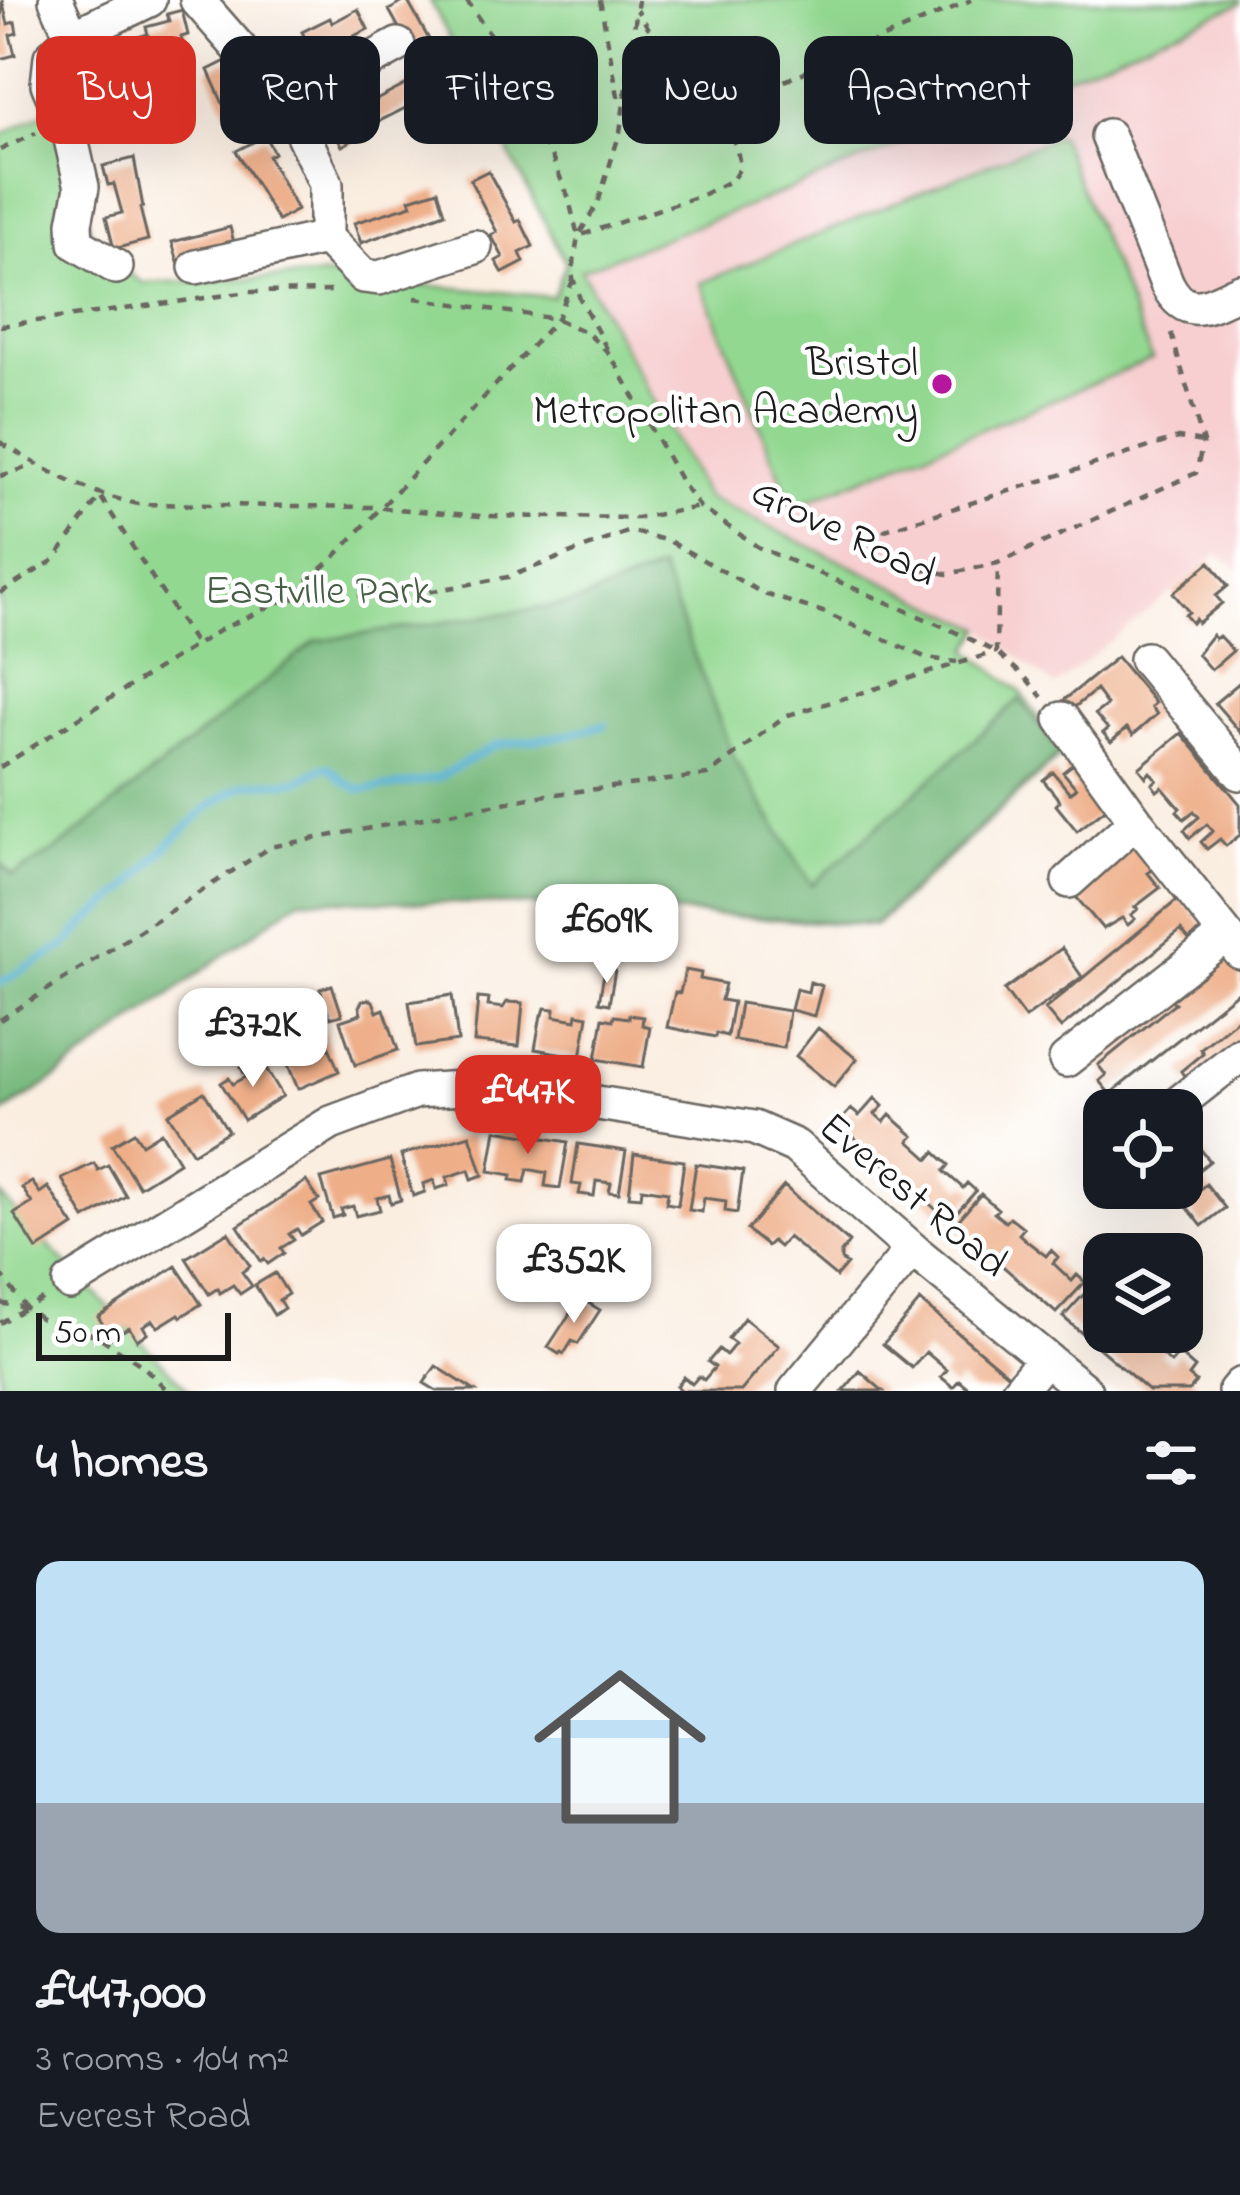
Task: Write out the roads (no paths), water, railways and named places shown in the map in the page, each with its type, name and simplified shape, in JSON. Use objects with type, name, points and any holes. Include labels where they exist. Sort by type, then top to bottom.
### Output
[{"type":"street","points":[[56,0],[72,36]]},
{"type":"street","points":[[74,36],[149,0]]},
{"type":"street","points":[[197,0],[229,36]]},
{"type":"street","points":[[380,56],[398,46]]},
{"type":"street","points":[[1108,136],[1167,284],[1180,304],[1199,307],[1240,292]]},
{"type":"street","points":[[72,144],[82,187],[76,243],[116,267]]},
{"type":"street","points":[[308,144],[326,184],[326,238],[363,276],[379,278],[475,247]]},
{"type":"street","points":[[196,267],[326,238]]},
{"type":"street","points":[[1146,659],[1240,773]]},
{"type":"street","points":[[1062,719],[1233,943],[1066,1060]]},
{"type":"street","points":[[1069,881],[1136,821]]},
{"type":"street","points":[[1197,1089],[1240,1055]]},
{"type":"street","name":"Everest Road","points":[[70,1283],[332,1123],[417,1091],[491,1086],[754,1128],[795,1146],[1084,1391]]},
{"type":"street","points":[[795,1391],[912,1249]]},
{"type":"street","points":[[1018,1391],[1044,1359]]},
{"type":"waterway","points":[[0,983],[65,946],[204,811],[247,784],[298,781],[324,767],[360,790],[397,786],[438,778],[496,745],[605,725]]},
{"type":"place","name":"Bristol Metropolitan Academy","points":[[942,384]]},
{"type":"park label","name":"Eastville Park","points":[[318,588]]}]
